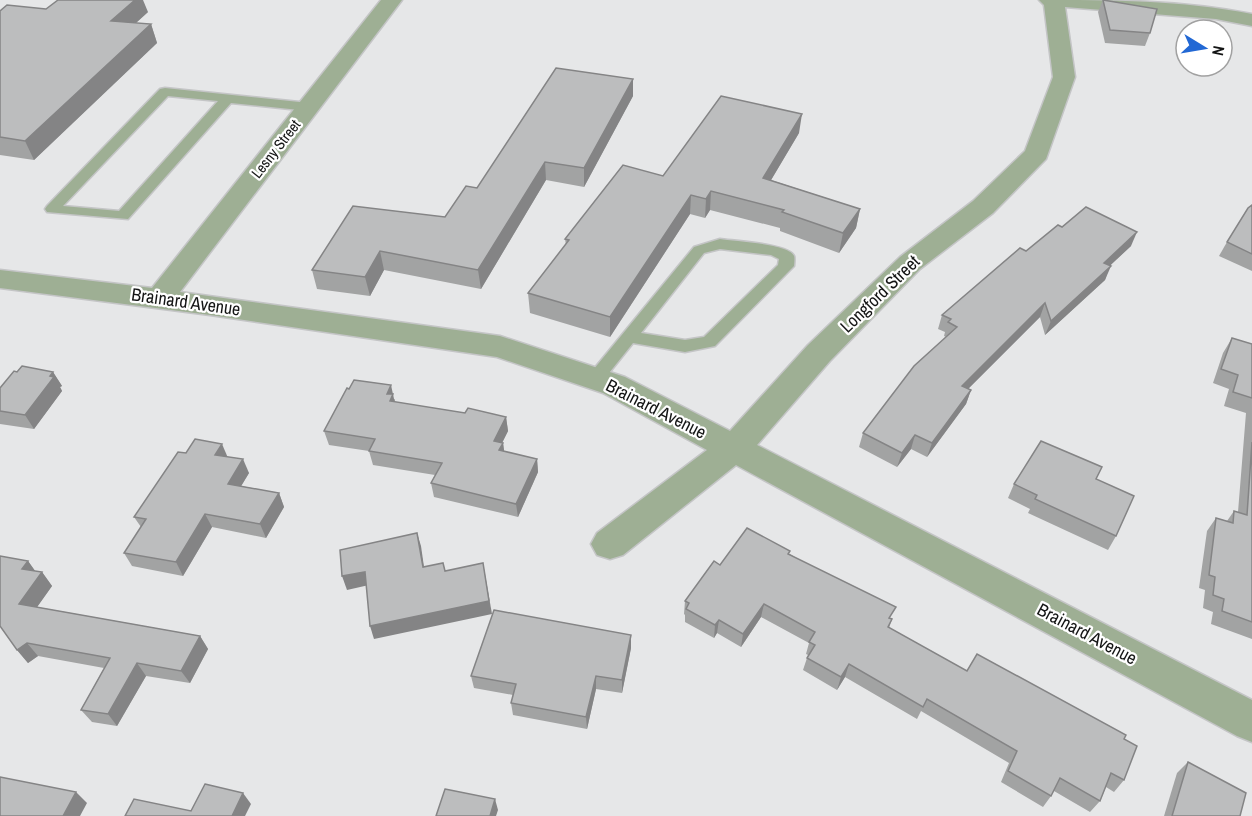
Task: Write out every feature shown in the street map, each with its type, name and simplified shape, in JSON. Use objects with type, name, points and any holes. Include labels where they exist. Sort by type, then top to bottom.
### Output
[{"type":"street","name":"Lesny Street","points":[[159,299],[392,0]]},
{"type":"street","points":[[1049,0],[1216,13],[1252,20]]},
{"type":"street","name":"Longford Street","points":[[610,544],[734,448],[819,353],[910,263],[983,207],[1037,154],[1064,77],[1054,0]]},
{"type":"street","name":"Brainard Avenue","points":[[0,279],[500,347],[614,385],[1252,722]]},
{"type":"lane","points":[[226,99],[123,216],[52,209],[165,92],[309,107]]},
{"type":"lane","points":[[595,379],[699,250],[720,244],[774,251],[787,257],[786,266],[709,342],[685,346],[629,337]]},
{"type":"building","points":[[58,0],[135,0],[111,21],[151,24],[25,141],[0,137],[0,11],[7,5],[46,9]]},
{"type":"building","points":[[1103,0],[1157,9],[1150,33],[1110,30]]},
{"type":"building","points":[[556,68],[633,79],[584,168],[545,162],[478,270],[380,251],[365,277],[312,270],[353,206],[445,217],[466,186],[477,188]]},
{"type":"building","points":[[721,96],[802,114],[763,178],[860,209],[843,233],[782,212],[784,210],[711,191],[706,199],[691,195],[610,317],[528,293],[569,240],[565,239],[623,165],[663,176]]},
{"type":"building","points":[[1252,205],[1252,254],[1227,242]]},
{"type":"building","points":[[1086,207],[1137,232],[1104,263],[1111,266],[1051,321],[1045,303],[962,386],[971,390],[932,443],[915,435],[902,453],[863,433],[914,366],[957,327],[948,322],[951,319],[942,315],[1020,248],[1026,251],[1058,225],[1062,227]]},
{"type":"building","points":[[1232,338],[1252,344],[1252,398],[1233,392],[1238,375],[1221,369]]},
{"type":"building","points":[[22,366],[53,372],[50,376],[54,377],[25,415],[0,411],[0,388],[14,371],[17,372]]},
{"type":"building","points":[[354,380],[391,385],[387,394],[393,394],[390,401],[465,413],[468,408],[506,417],[494,441],[503,443],[499,450],[537,459],[516,504],[431,483],[442,463],[369,451],[375,439],[324,431],[347,388],[349,389]]},
{"type":"building","points":[[195,439],[222,444],[215,455],[243,459],[228,484],[279,493],[260,524],[205,514],[176,562],[124,553],[146,519],[134,517],[178,452],[186,453]]},
{"type":"building","points":[[1041,441],[1102,467],[1096,479],[1134,496],[1116,536],[1035,499],[1037,495],[1014,484]]},
{"type":"building","points":[[1252,442],[1252,622],[1222,611],[1224,599],[1213,595],[1215,577],[1209,575],[1216,518],[1233,523],[1234,511],[1247,515]]},
{"type":"building","points":[[747,528],[790,551],[788,554],[896,607],[889,618],[892,619],[888,627],[967,671],[977,654],[1126,735],[1124,739],[1137,746],[1124,780],[1111,773],[1100,801],[1060,778],[1051,796],[1008,771],[1017,751],[927,699],[923,707],[849,664],[841,677],[807,658],[815,645],[809,642],[815,632],[764,604],[743,634],[719,620],[715,625],[686,609],[689,603],[685,601],[714,561],[720,565]]},
{"type":"building","points":[[417,533],[423,567],[443,563],[445,571],[483,563],[489,601],[370,626],[365,572],[342,576],[340,550]]},
{"type":"building","points":[[0,556],[28,561],[22,569],[42,572],[19,604],[200,636],[181,671],[137,663],[108,714],[81,710],[110,658],[27,643],[17,650],[0,626]]},
{"type":"building","points":[[494,610],[631,635],[622,680],[596,676],[586,717],[511,703],[516,684],[471,676]]},
{"type":"building","points":[[1188,762],[1246,793],[1240,816],[1172,816]]},
{"type":"building","points":[[0,777],[76,792],[63,816],[0,816]]},
{"type":"building","points":[[205,784],[243,793],[232,816],[125,816],[134,799],[191,811]]},
{"type":"building","points":[[445,789],[495,799],[490,816],[436,816]]}]
